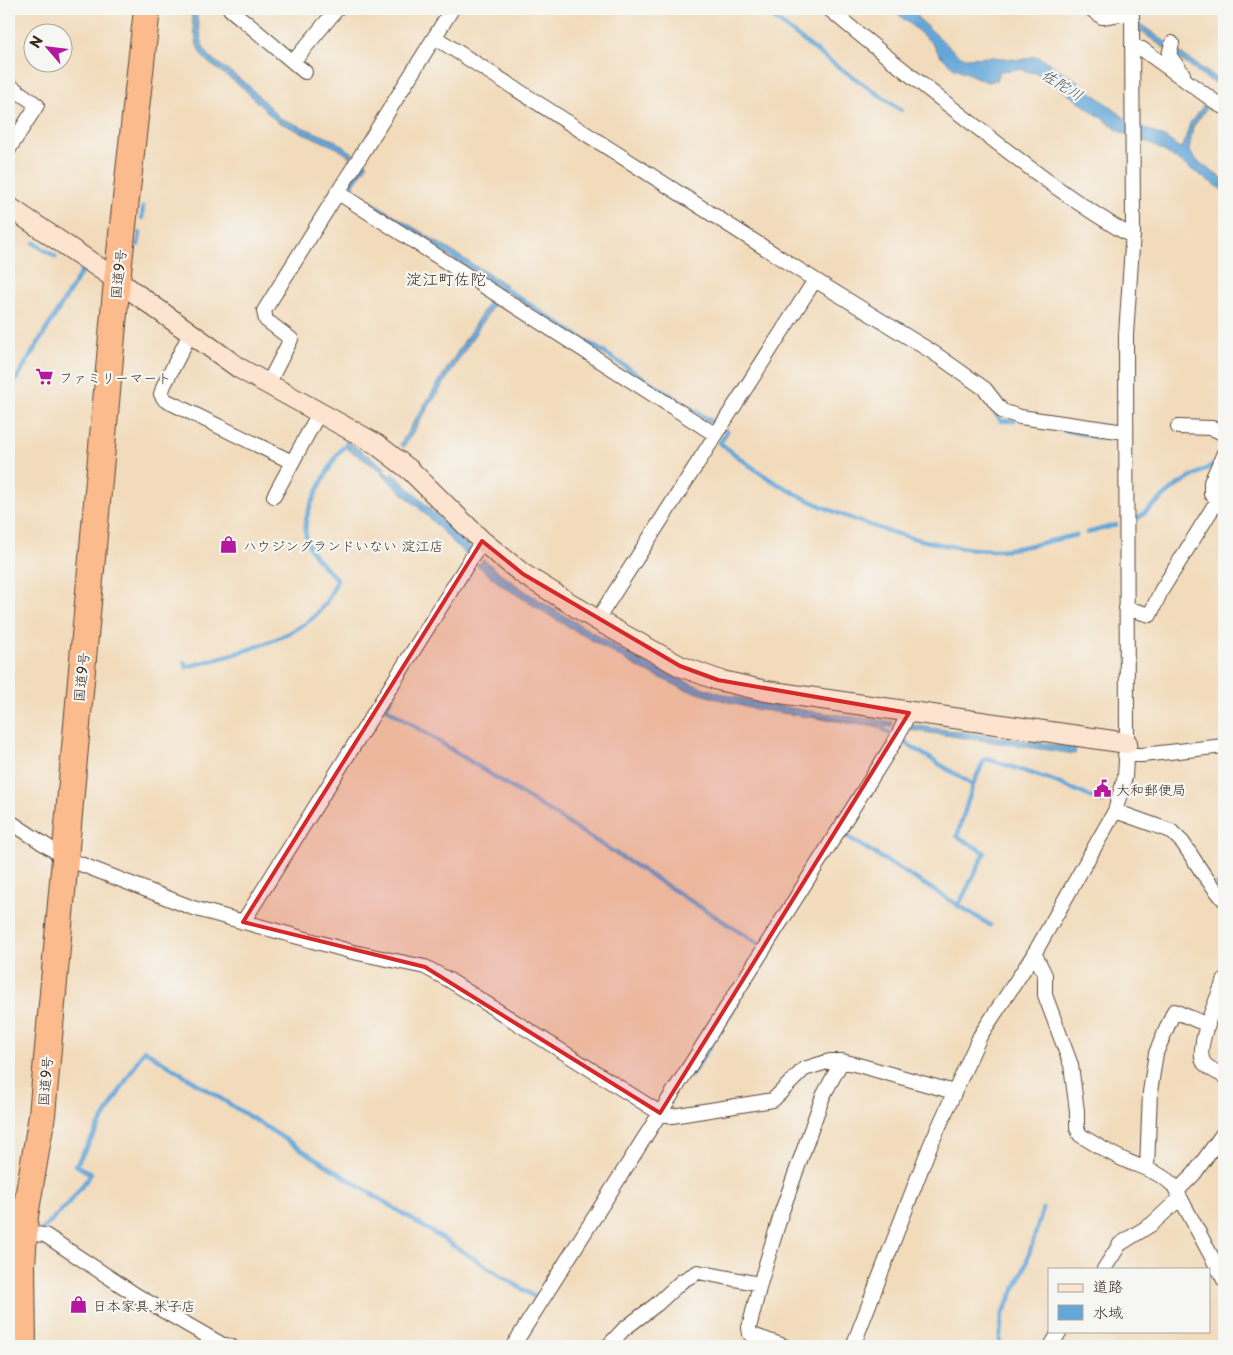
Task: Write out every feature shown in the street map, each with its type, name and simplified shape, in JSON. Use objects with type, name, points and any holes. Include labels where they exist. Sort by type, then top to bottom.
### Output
[{"type":"highway","name":"国道9号","points":[[24,1346],[19,1218],[42,1115],[118,280],[147,9]]},
{"type":"street","points":[[230,9],[305,72]]},
{"type":"street","points":[[293,62],[337,9]]},
{"type":"street","points":[[268,384],[291,338],[266,320],[264,310],[336,192],[436,38],[452,9]]},
{"type":"street","points":[[829,9],[881,53],[1008,151],[1104,220],[1133,234]]},
{"type":"street","points":[[853,1346],[930,1146],[954,1092],[988,1022],[1034,953],[1115,811],[1125,777],[1125,432],[1126,335],[1133,234],[1132,10],[1102,17],[1091,9]]},
{"type":"street","points":[[436,38],[934,354],[985,389],[1002,411],[1020,417],[1125,432]]},
{"type":"street","points":[[1170,48],[1182,71],[1184,80]]},
{"type":"street","points":[[1132,49],[1142,49],[1221,106],[1224,106]]},
{"type":"street","points":[[9,85],[37,105],[9,149]]},
{"type":"street","points":[[336,192],[716,435]]},
{"type":"street","points":[[9,207],[118,280],[190,334],[268,384],[376,444],[410,470],[482,540],[523,574],[598,620],[680,666],[718,680],[766,691],[835,700],[1126,749],[1142,755],[1224,746]]},
{"type":"street","points":[[598,620],[815,280]]},
{"type":"street","points":[[190,334],[164,385],[161,394],[165,400],[292,462]]},
{"type":"street","points":[[274,496],[318,413]]},
{"type":"street","points":[[1178,427],[1212,428],[1224,434]]},
{"type":"street","points":[[1126,608],[1150,615],[1161,591],[1221,502],[1210,494],[1211,482],[1224,453]]},
{"type":"street","points":[[243,922],[482,540]]},
{"type":"street","points":[[513,1346],[895,741],[909,713]]},
{"type":"street","points":[[1115,811],[1171,831],[1183,843],[1204,875],[1224,900]]},
{"type":"street","points":[[9,821],[65,858],[193,908],[353,952],[425,968],[449,980],[660,1113],[672,1116],[773,1100],[804,1068],[816,1064],[842,1061],[954,1092]]},
{"type":"street","points":[[1034,953],[1045,975],[1045,995],[1071,1065],[1077,1128],[1080,1135],[1129,1162],[1148,1168],[1165,1177],[1179,1194],[1224,1280]]},
{"type":"street","points":[[1224,981],[1208,1025],[1202,1057],[1204,1064],[1224,1076]]},
{"type":"street","points":[[1148,1168],[1150,1092],[1156,1053],[1174,1012],[1208,1025]]},
{"type":"street","points":[[784,1346],[750,1334],[749,1328],[782,1211],[823,1096],[842,1061]]},
{"type":"street","points":[[1105,1268],[1120,1244],[1152,1224],[1179,1194],[1224,1132]]},
{"type":"street","points":[[19,1218],[136,1295],[221,1344],[231,1346]]},
{"type":"street","points":[[608,1346],[624,1329],[657,1304],[682,1281],[698,1272],[760,1284]]},
{"type":"street","points":[[1051,1346],[1059,1332]]},
{"type":"highlighted area","points":[[482,541],[523,574],[680,666],[718,680],[909,713],[660,1113],[425,967],[243,922]]},
{"type":"water","points":[[190,9],[195,9],[203,47],[211,58],[248,85],[280,118],[336,141],[353,153],[350,157],[337,148],[276,121],[242,87],[209,63],[202,56],[197,45]]},
{"type":"water","name":"佐陀川","points":[[892,9],[923,9],[925,11],[917,13],[918,18],[957,54],[965,58],[993,57],[1022,60],[1035,56],[1039,57],[1076,80],[1126,119],[1166,138],[1180,148],[1183,147],[1190,123],[1204,105],[1206,109],[1193,127],[1189,151],[1196,160],[1224,180],[1224,191],[1167,153],[1149,143],[1121,132],[1042,75],[1019,69],[1000,71],[997,80],[987,82],[953,67],[940,55],[931,42]]},
{"type":"water","points":[[1139,23],[1217,79],[1220,79],[1224,71],[1221,86],[1206,78],[1139,30]]},
{"type":"water","points":[[364,162],[368,164],[354,184],[355,191],[506,285],[403,448],[400,444],[498,287],[349,194],[349,182]]},
{"type":"water","points":[[346,441],[385,467],[383,470],[390,476],[393,473],[471,549],[466,555],[418,507],[381,474],[382,472],[393,480],[391,477],[343,446]]},
{"type":"water","points":[[483,559],[520,588],[560,613],[635,657],[668,674],[702,688],[741,699],[806,711],[893,722],[892,727],[868,724],[881,728],[749,708],[684,689],[641,669],[560,622],[501,585],[476,564],[480,564]]},
{"type":"water","points":[[911,725],[1076,748],[1075,754],[910,730]]},
{"type":"waterway","points":[[762,9],[827,59],[901,110]]},
{"type":"waterway","points":[[142,218],[143,207]]},
{"type":"waterway","points":[[138,245],[140,233]]},
{"type":"waterway","points":[[34,243],[56,257]]},
{"type":"waterway","points":[[9,391],[82,271]]},
{"type":"waterway","points":[[502,287],[715,424]]},
{"type":"waterway","points":[[992,408],[1001,421],[1014,421]]},
{"type":"waterway","points":[[1054,428],[1100,438]]},
{"type":"waterway","points":[[727,431],[720,443],[771,480],[828,509],[885,530],[943,545],[998,550],[1028,546],[1076,535]]},
{"type":"waterway","points":[[184,662],[186,667],[232,655],[264,644],[294,631],[321,609],[337,579],[323,566],[308,543],[305,532],[306,520],[316,494],[337,454],[347,444]]},
{"type":"waterway","points":[[1137,519],[1179,484],[1213,465],[1215,467]]},
{"type":"waterway","points":[[1087,533],[1116,525]]},
{"type":"waterway","points":[[394,693],[386,708],[762,946]]},
{"type":"waterway","points":[[883,729],[973,785]]},
{"type":"waterway","points":[[958,906],[985,853],[957,836],[973,785],[984,760],[988,759],[1051,780],[1103,802]]},
{"type":"waterway","points":[[841,837],[843,834],[990,925]]},
{"type":"waterway","points":[[1216,885],[1224,880]]},
{"type":"waterway","points":[[691,1076],[738,1002]]},
{"type":"waterway","points":[[40,1232],[69,1203],[91,1174],[76,1165],[144,1050],[538,1299]]},
{"type":"waterway","points":[[999,1346],[1002,1316],[1025,1267],[1043,1209]]},
{"type":"place","name":"ファミリーマート","points":[[45,377]]},
{"type":"place","name":"ハウジングランドいない 淀江店","points":[[229,545]]},
{"type":"place","name":"大和郵便局","points":[[1102,789]]},
{"type":"place","name":"日本家具 米子店","points":[[79,1305]]},
{"type":"district","name":"淀江町佐陀","points":[[446,278]]}]
